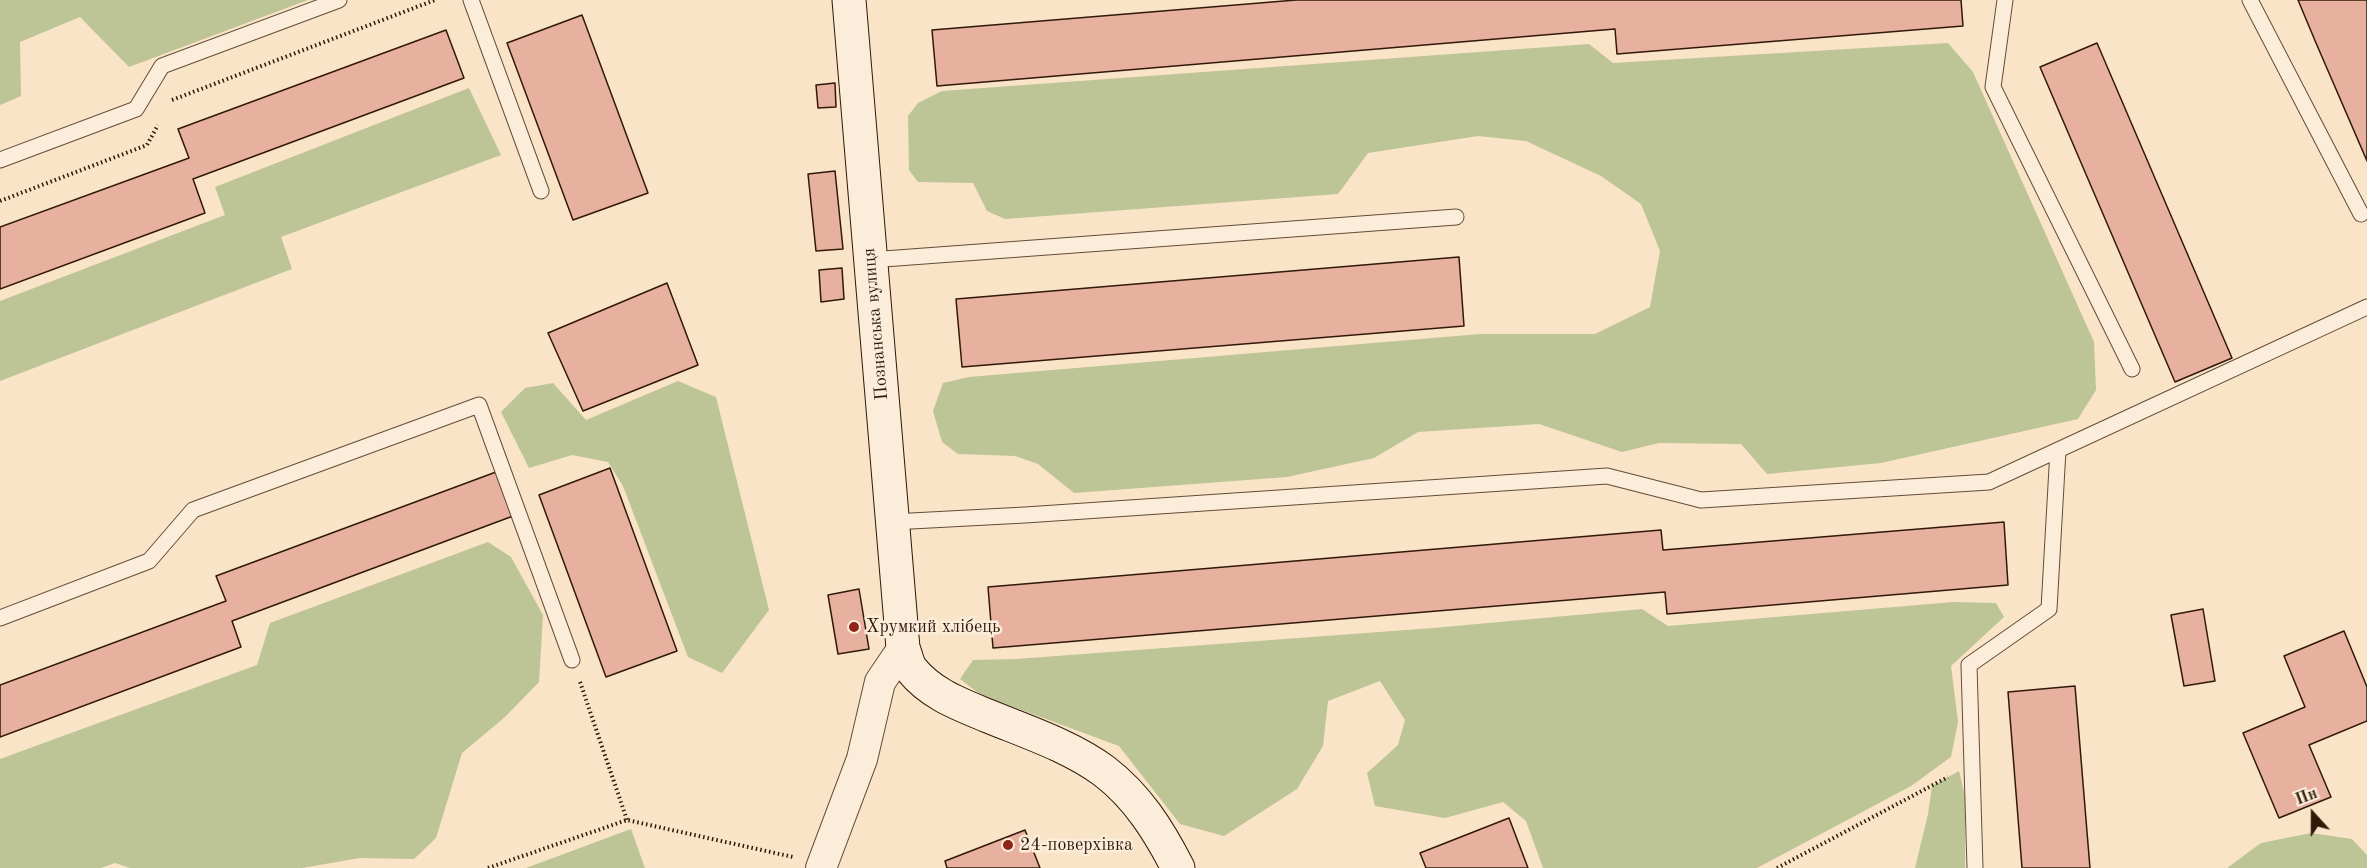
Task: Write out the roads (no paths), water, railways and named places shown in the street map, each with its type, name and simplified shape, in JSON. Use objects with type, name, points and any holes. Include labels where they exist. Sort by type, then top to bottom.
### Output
[{"type":"street","name":"Познанська вулиця","points":[[849,0],[903,648],[910,667],[925,684],[946,699],[1044,738],[1104,771],[1143,809],[1159,831],[1178,868]]},
{"type":"street","points":[[811,864],[862,759],[880,682],[903,648]]},
{"type":"lane","points":[[0,160],[136,109],[162,66],[339,0]]},
{"type":"lane","points":[[471,0],[541,190]]},
{"type":"lane","points":[[2005,0],[1993,87],[2132,369]]},
{"type":"lane","points":[[2250,0],[2361,214]]},
{"type":"lane","points":[[870,260],[1456,217]]},
{"type":"lane","points":[[892,522],[1036,515],[1607,476],[1701,500],[1989,482],[2367,307]]},
{"type":"lane","points":[[0,618],[149,561],[193,510],[479,405],[572,660]]},
{"type":"lane","points":[[1975,868],[1969,665],[2049,609],[2058,450]]},
{"type":"place","name":"Хрумкий хлібець","points":[[854,627]]},
{"type":"place","name":"24-поверхівка","points":[[1008,845]]}]
